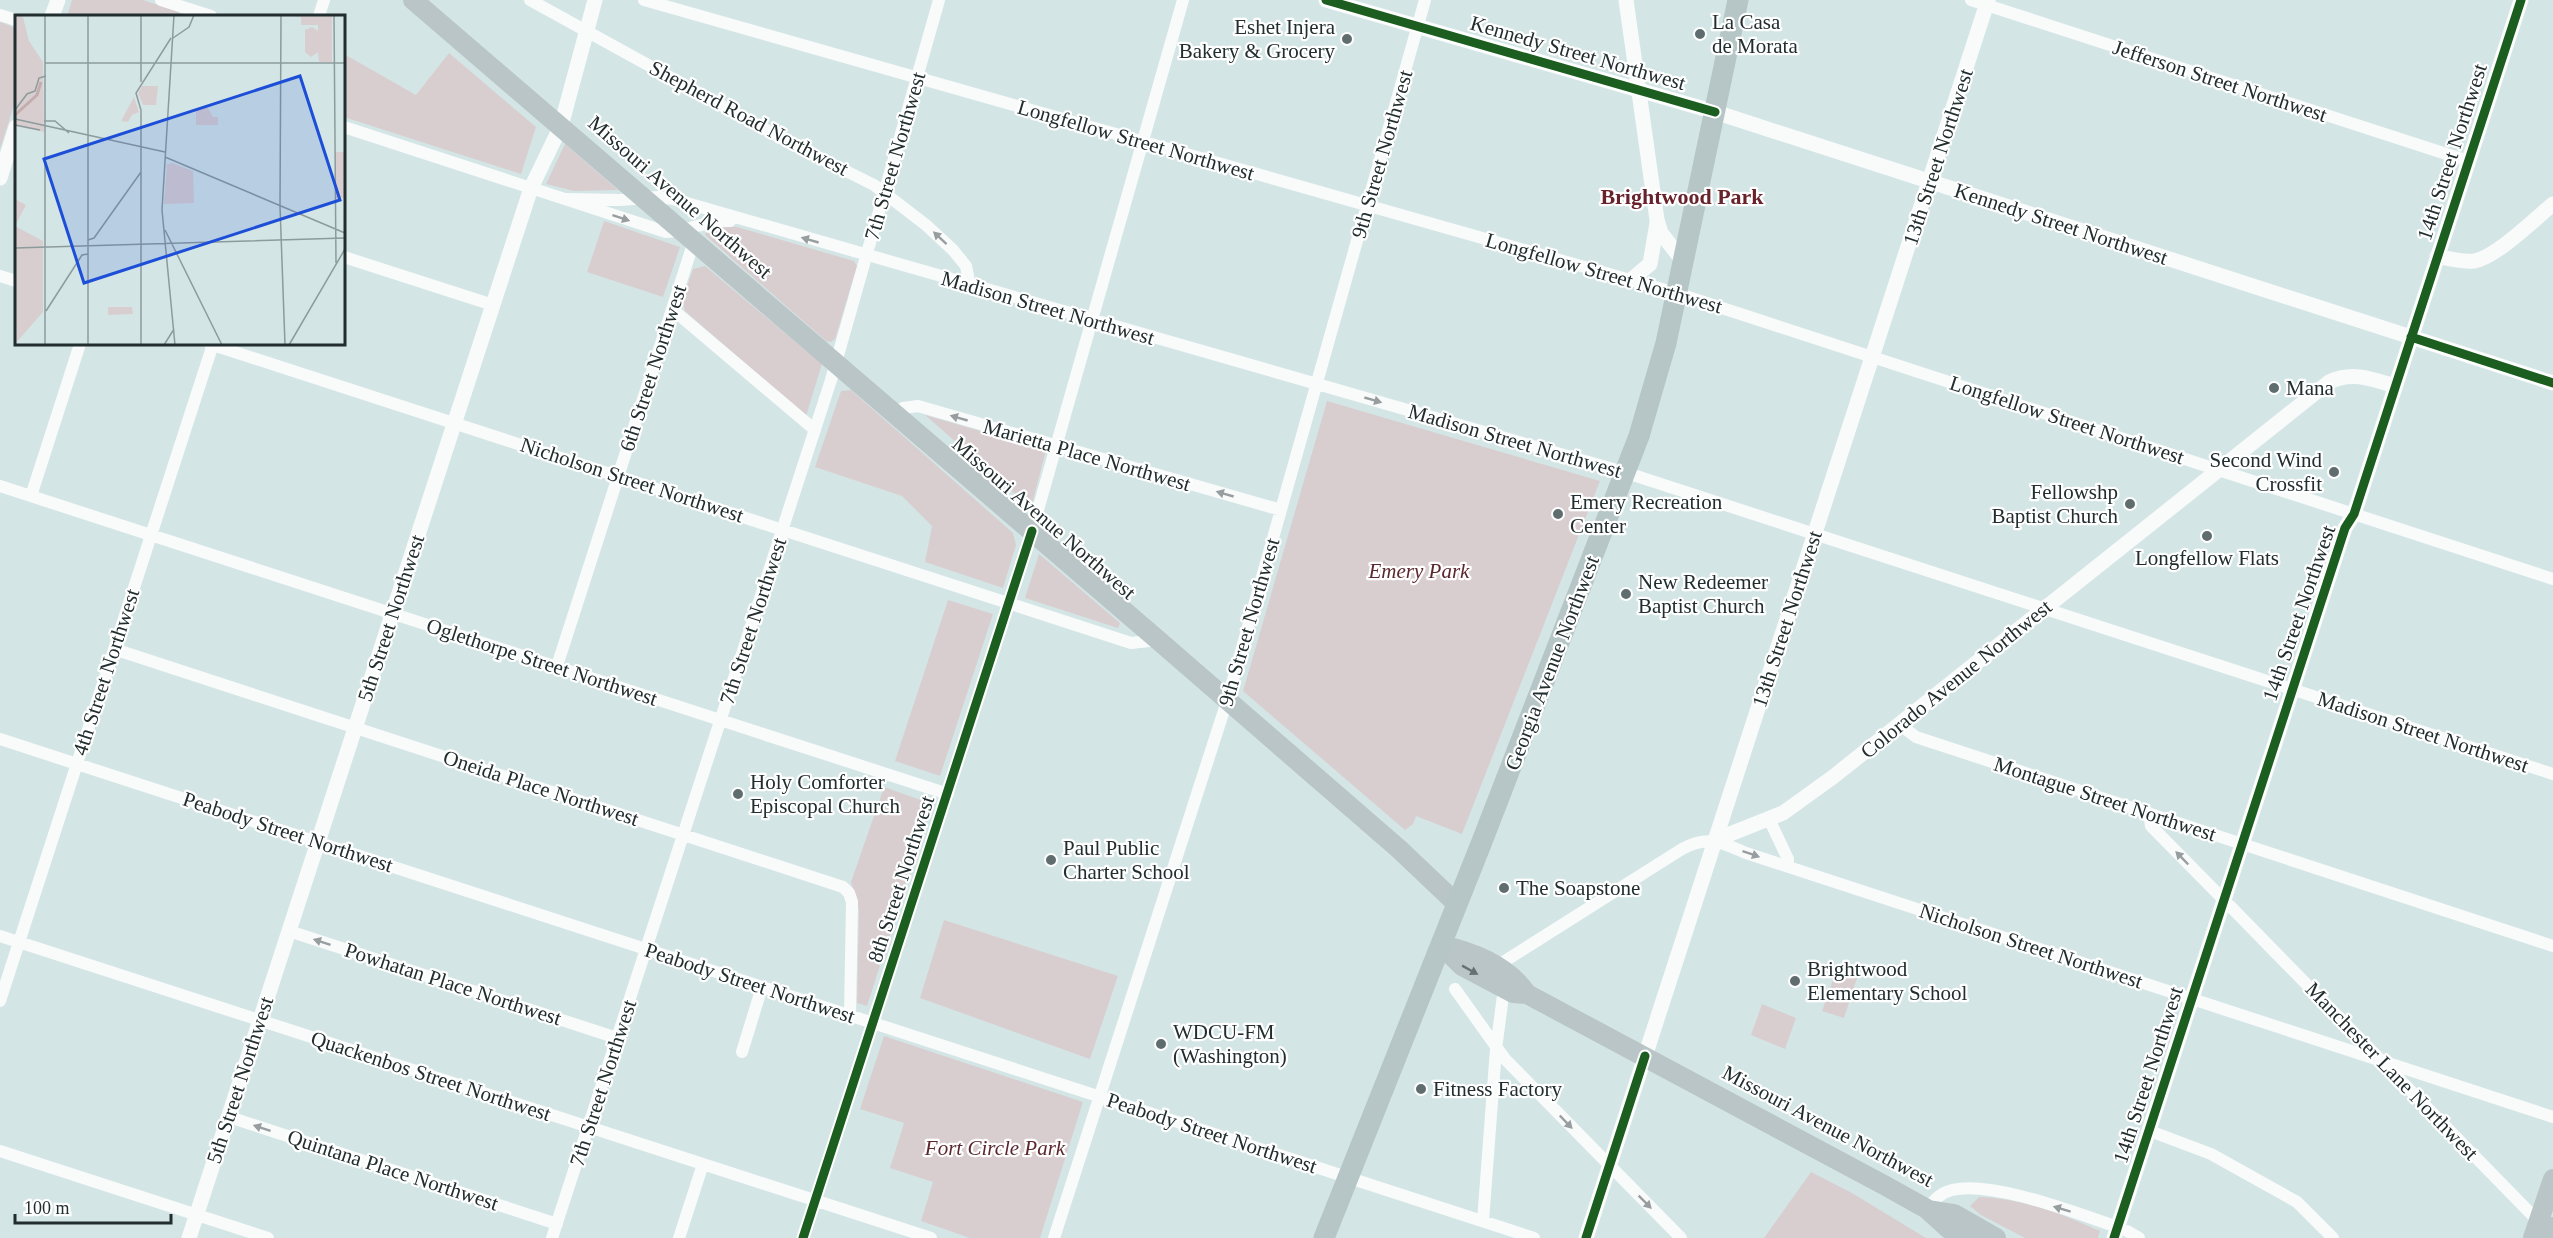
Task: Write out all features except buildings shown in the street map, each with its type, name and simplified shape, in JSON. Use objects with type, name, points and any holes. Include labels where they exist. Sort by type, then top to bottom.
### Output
[{"type":"highway","name":"Georgia Avenue Northwest","points":[[1324,1238],[1627,473],[1655,383],[1676,294],[1738,0]]},
{"type":"main road","name":"Missouri Avenue Northwest","points":[[414,0],[1158,640],[1399,849],[1457,904]]},
{"type":"main road","name":"Missouri Avenue Northwest","points":[[1441,945],[1469,951],[1497,966],[1519,981],[1527,994]]},
{"type":"main road","name":"Missouri Avenue Northwest","points":[[1441,945],[1462,966],[1514,993],[1527,994],[1646,1056],[1927,1209]]},
{"type":"main road","points":[[2546,1232],[2553,1179]]},
{"type":"main road","points":[[1927,1209],[1949,1229],[1966,1238]]},
{"type":"main road","points":[[1927,1209],[1954,1214],[1996,1238]]},
{"type":"street","points":[[52,15],[58,0]]},
{"type":"street","points":[[161,0],[209,15]]},
{"type":"street","points":[[319,15],[324,0]]},
{"type":"street","name":"Shepherd Road Northwest","points":[[530,0],[586,33],[657,69],[788,142],[870,183],[926,225],[953,250],[966,266],[970,285]]},
{"type":"street","name":"5th Street Northwest","points":[[189,1238],[531,188],[561,126],[595,0]]},
{"type":"street","name":"Longfellow Street Northwest","points":[[644,0],[1631,280],[2553,579]]},
{"type":"street","name":"7th Street Northwest","points":[[552,1238],[836,363],[939,0]]},
{"type":"street","name":"8th Street Northwest","points":[[803,1238],[1032,531],[1182,0]]},
{"type":"street","name":"Kennedy Street Northwest","points":[[1326,0],[1715,112],[2553,383]]},
{"type":"street","name":"9th Street Northwest","points":[[1054,1238],[1227,701],[1425,0]]},
{"type":"street","points":[[1626,0],[1657,220],[1661,233],[1683,261]]},
{"type":"street","name":"Jefferson Street Northwest","points":[[1971,0],[1988,2],[2468,161]]},
{"type":"street","name":"14th Street Northwest","points":[[2124,1234],[2245,844],[2296,691],[2354,530],[2354,514],[2521,0]]},
{"type":"street","name":"13th Street Northwest","points":[[1586,1238],[1988,2]]},
{"type":"street","points":[[0,15],[15,20]]},
{"type":"street","name":"Madison Street Northwest","points":[[345,127],[659,230],[688,236],[716,220],[743,221]]},
{"type":"street","points":[[0,178],[15,130]]},
{"type":"street","name":"Madison Street Northwest","points":[[566,200],[658,197],[673,199],[743,221],[1627,473],[2553,774]]},
{"type":"street","points":[[2437,256],[2460,261],[2475,261],[2488,257],[2553,204]]},
{"type":"street","points":[[1631,280],[1647,269],[1652,259],[1657,220]]},
{"type":"street","name":"6th Street Northwest","points":[[557,666],[672,309],[688,236]]},
{"type":"street","points":[[345,257],[493,305]]},
{"type":"street","points":[[0,276],[15,282]]},
{"type":"street","points":[[672,309],[815,430]]},
{"type":"street","points":[[31,496],[80,345]]},
{"type":"street","name":"4th Street Northwest","points":[[0,1001],[212,345]]},
{"type":"street","name":"Nicholson Street Northwest","points":[[215,345],[1131,642],[1158,640]]},
{"type":"street","name":"Colorado Avenue Northwest","points":[[1497,966],[1682,849],[1698,842],[1715,840],[1769,819],[1801,801],[2329,382],[2340,377],[2360,375],[2395,386]]},
{"type":"street","name":"Marietta Place Northwest","points":[[894,412],[918,406],[1281,510]]},
{"type":"street","name":"Oglethorpe Street Northwest","points":[[0,486],[948,794]]},
{"type":"street","name":"Oneida Place Northwest","points":[[114,649],[839,885],[847,890],[852,902],[849,1015]]},
{"type":"street","name":"Montague Street Northwest","points":[[1899,724],[1916,737],[2553,946]]},
{"type":"street","name":"Peabody Street Northwest","points":[[0,739],[1534,1238]]},
{"type":"street","name":"Manchester Lane Northwest","points":[[2149,813],[2151,826],[2546,1232]]},
{"type":"street","points":[[1769,819],[1788,859],[1788,867]]},
{"type":"street","name":"Nicholson Street Northwest","points":[[1715,840],[1788,867],[2553,1118]]},
{"type":"street","name":"Powhatan Place Northwest","points":[[289,931],[617,1038]]},
{"type":"street","name":"Quackenbos Street Northwest","points":[[0,936],[931,1238]]},
{"type":"street","points":[[742,1052],[762,987]]},
{"type":"street","points":[[1483,1221],[1496,1049],[1504,988]]},
{"type":"street","points":[[1455,989],[1496,1049],[1681,1238]]},
{"type":"street","name":"Quintana Place Northwest","points":[[229,1117],[557,1224]]},
{"type":"street","points":[[2154,1132],[2211,1154],[2297,1202],[2333,1238]]},
{"type":"street","points":[[0,1151],[268,1238]]},
{"type":"street","points":[[679,1238],[703,1164]]},
{"type":"street","name":"Missouri Avenue Northwest","points":[[1927,1209],[1936,1198],[1949,1191],[1984,1190],[2043,1203],[2124,1234]]},
{"type":"green space","points":[[72,0],[143,0],[179,12],[178,15],[67,15]]},
{"type":"green space","points":[[0,22],[15,28],[15,102],[0,149]]},
{"type":"green space","points":[[449,53],[536,127],[521,174],[345,117],[345,55],[416,95]]},
{"type":"green space","points":[[565,144],[618,190],[574,191],[546,184]]},
{"type":"green space","points":[[604,221],[680,247],[663,297],[587,272]]},
{"type":"green space","points":[[737,227],[854,261],[857,266],[835,339],[831,342],[826,341],[705,235],[707,229]]},
{"type":"green space","points":[[705,266],[822,364],[806,416],[685,311],[682,301],[693,269]]},
{"type":"green space","points":[[851,390],[1013,533],[1016,545],[1003,588],[925,562],[932,526],[902,496],[815,467],[841,391]]},
{"type":"green space","name":"Emery Park","points":[[1327,401],[1600,481],[1462,834],[1416,816],[1413,824],[1405,830],[1243,691]]},
{"type":"green space","points":[[925,415],[1046,450],[1031,508]]},
{"type":"green space","points":[[1039,554],[1120,623],[1118,628],[1025,598]]},
{"type":"green space","points":[[948,600],[993,614],[940,776],[895,761]]},
{"type":"green space","points":[[884,787],[932,804],[867,1006],[857,1003],[859,910],[851,882]]},
{"type":"green space","points":[[944,920],[1118,976],[1090,1059],[920,998]]},
{"type":"green space","points":[[1837,968],[1858,975],[1844,1018],[1822,1011]]},
{"type":"green space","points":[[1762,1004],[1796,1018],[1785,1049],[1751,1035]]},
{"type":"green space","name":"Fort Circle Park","points":[[884,1036],[1083,1102],[1040,1238],[970,1238],[921,1221],[933,1182],[890,1168],[904,1123],[860,1109]]},
{"type":"green space","points":[[1811,1172],[1852,1193],[1926,1238],[1764,1238]]},
{"type":"green space","points":[[1979,1197],[2010,1200],[2056,1213],[2100,1231],[2098,1238],[2025,1238],[1981,1215],[1970,1206]]},
{"type":"cycle path","points":[[1326,0],[1715,112]]},
{"type":"cycle path","points":[[2114,1238],[2345,528],[2354,514],[2521,0]]},
{"type":"cycle path","points":[[2411,337],[2553,383]]},
{"type":"cycle path","points":[[803,1238],[1032,531]]},
{"type":"cycle path","points":[[1586,1238],[1645,1056]]},
{"type":"place","name":"La Casa de Morata","points":[[1700,34]]},
{"type":"place","name":"Eshet Injera Bakery & Grocery","points":[[1347,39]]},
{"type":"place","name":"Mana","points":[[2274,388]]},
{"type":"place","name":"Second Wind Crossfit","points":[[2334,472]]},
{"type":"place","name":"Fellowshp Baptist Church","points":[[2130,504]]},
{"type":"place","name":"Emery Recreation Center","points":[[1558,514]]},
{"type":"place","name":"Longfellow Flats","points":[[2207,536]]},
{"type":"place","name":"New Redeemer Baptist Church","points":[[1626,594]]},
{"type":"place","name":"Holy Comforter Episcopal Church","points":[[738,794]]},
{"type":"place","name":"Paul Public Charter School","points":[[1051,860]]},
{"type":"place","name":"The Soapstone","points":[[1504,888]]},
{"type":"place","name":"Brightwood Elementary School","points":[[1795,981]]},
{"type":"place","name":"WDCU-FM (Washington)","points":[[1161,1044]]},
{"type":"place","name":"Fitness Factory","points":[[1421,1089]]},
{"type":"district","name":"Brightwood Park","points":[[1682,196]]}]
